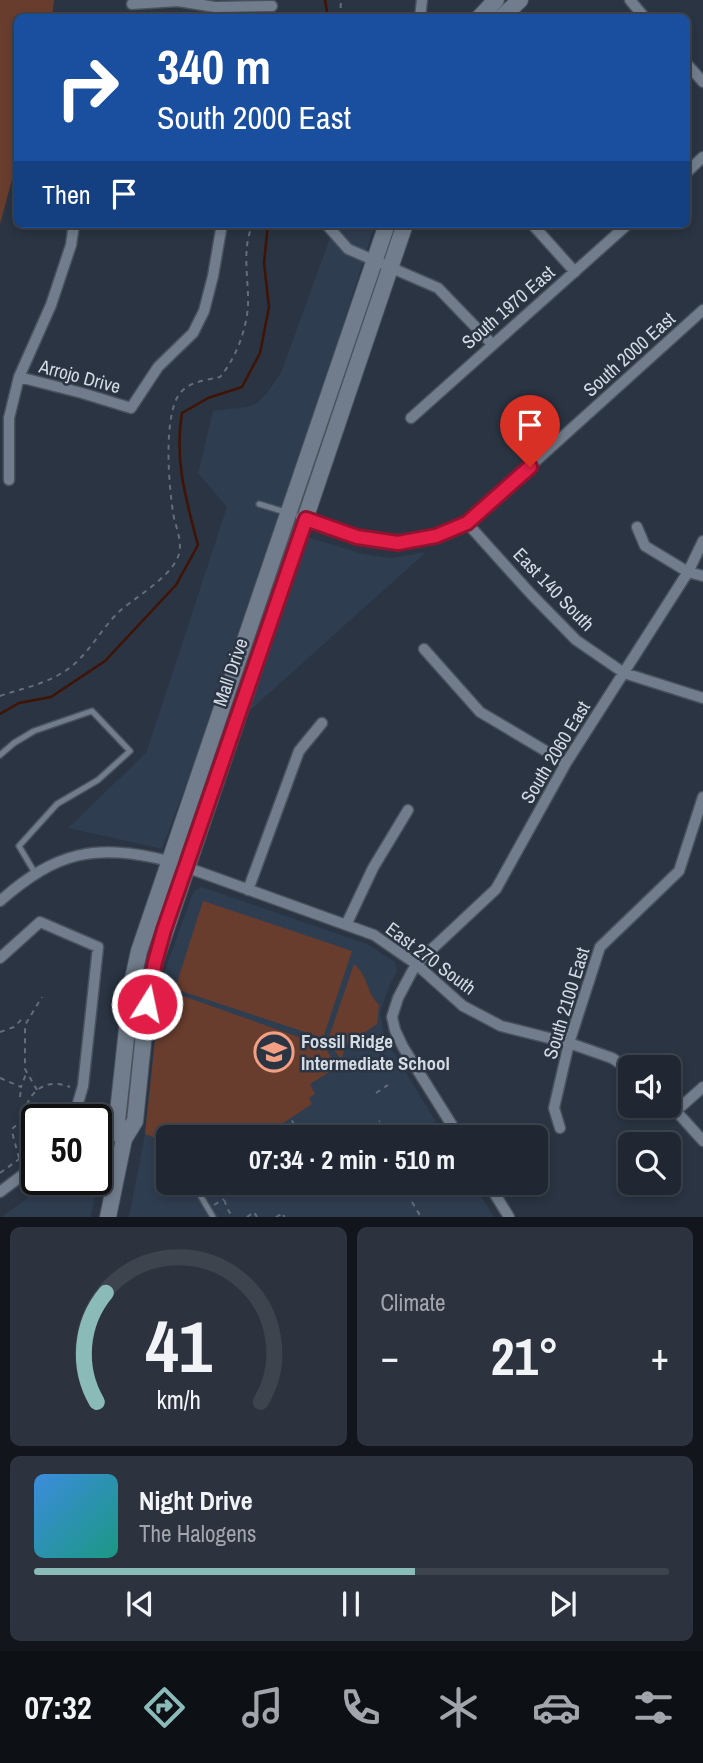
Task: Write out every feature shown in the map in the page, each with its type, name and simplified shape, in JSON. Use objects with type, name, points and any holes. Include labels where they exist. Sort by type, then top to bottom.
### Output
[{"type":"main road","points":[[483,14],[496,0]]},
{"type":"main road","points":[[505,14],[520,0]]},
{"type":"main road","name":"Mall Drive","points":[[124,1139],[117,1121],[132,983],[139,951],[386,228]]},
{"type":"main road","name":"Mall Drive","points":[[108,1217],[124,1139],[135,1121],[147,1004],[155,962],[404,228]]},
{"type":"street","points":[[630,0],[642,14]]},
{"type":"street","points":[[132,2],[178,1],[215,7],[272,8]]},
{"type":"street","points":[[690,67],[703,82]]},
{"type":"street","points":[[690,169],[703,157]]},
{"type":"street","points":[[9,481],[9,418],[19,377],[51,305],[71,246],[73,228]]},
{"type":"street","name":"Arrojo Drive","points":[[19,377],[131,408],[158,367],[193,333],[204,311],[221,228]]},
{"type":"street","points":[[330,228],[348,249],[438,288],[492,344]]},
{"type":"street","points":[[536,228],[575,272]]},
{"type":"street","name":"South 1970 East","points":[[411,418],[624,228]]},
{"type":"street","name":"South 2000 East","points":[[288,513],[357,537],[398,543],[436,536],[467,523],[700,318]]},
{"type":"street","name":"East 140 South","points":[[467,523],[576,640],[624,673],[703,698]]},
{"type":"street","points":[[637,527],[645,546],[688,572],[703,576]]},
{"type":"street","name":"South 2060 East","points":[[452,1125],[395,1030],[392,1017],[398,998],[416,964],[496,889],[566,763],[688,572],[703,541]]},
{"type":"street","points":[[424,649],[480,712],[566,763]]},
{"type":"street","points":[[248,890],[299,751],[323,723]]},
{"type":"street","name":"South 2100 East","points":[[560,1128],[554,1108],[569,1043],[600,947],[679,871],[703,797]]},
{"type":"street","points":[[346,925],[373,868],[408,810]]},
{"type":"street","name":"East 270 South","points":[[0,901],[35,873],[79,853],[144,855],[169,861],[374,935],[416,964],[463,1006],[501,1026],[569,1043],[618,1062]]},
{"type":"street","points":[[0,958],[40,922],[98,947],[83,1086],[78,1104]]},
{"type":"street","points":[[681,1101],[703,1087]]},
{"type":"street","points":[[681,1117],[703,1141]]},
{"type":"street","points":[[112,1135],[124,1139]]},
{"type":"street","points":[[0,1192],[21,1176]]},
{"type":"street","points":[[495,1195],[509,1217]]},
{"type":"lane","points":[[259,505],[288,513]]},
{"type":"lane","points":[[0,755],[34,730],[92,711],[130,751],[98,780],[57,804],[19,846],[35,873]]},
{"type":"lane","points":[[199,1195],[213,1217]]},
{"type":"path","points":[[0,696],[43,682],[74,665],[120,611],[154,584],[177,559],[180,538],[174,518],[171,491],[167,439],[169,426],[180,393],[199,381],[220,377],[233,359],[248,304],[246,262],[251,228]]},
{"type":"path","points":[[38,1091],[26,1073],[23,1050],[27,1020],[42,997]]},
{"type":"path","points":[[0,1032],[14,1027],[22,1019],[27,1020]]},
{"type":"path","points":[[20,1097],[26,1073]]},
{"type":"path","points":[[0,1078],[21,1087]]},
{"type":"path","points":[[27,1104],[38,1091],[52,1085],[64,1084],[72,1088]]},
{"type":"path","points":[[376,1093],[388,1085]]},
{"type":"path","points":[[374,1125],[380,1121]]},
{"type":"path","points":[[0,1173],[19,1159],[12,1132],[21,1122]]},
{"type":"path","points":[[224,1195],[225,1204],[233,1217]]},
{"type":"path","points":[[213,1206],[225,1198]]},
{"type":"path","points":[[412,1202],[421,1217]]},
{"type":"path","points":[[247,1217],[254,1212],[257,1217]]},
{"type":"path","points":[[276,1217],[283,1213],[284,1217]]},
{"type":"shaded area","points":[[0,0],[54,0],[52,14],[14,14],[14,172],[0,224]]},
{"type":"shaded area","points":[[334,228],[374,228],[278,528],[363,554],[390,558],[426,552],[195,760],[162,849],[68,828],[146,753],[227,507],[198,473],[213,411],[247,407],[257,403],[281,373]]},
{"type":"shaded area","name":"Fossil Ridge Intermediate School","points":[[202,887],[367,944],[395,962],[397,971],[380,1013],[385,1038],[438,1125],[156,1125],[156,1195],[480,1195],[494,1217],[129,1217],[145,1134],[160,984],[195,890]]},
{"type":"shaded area","points":[[203,901],[352,951],[323,1038],[175,989]]},
{"type":"shaded area","points":[[354,964],[379,1005],[377,1024],[346,1045],[341,1060],[328,1040]]},
{"type":"shaded area","points":[[169,991],[324,1046],[337,1067],[310,1084],[315,1094],[309,1098],[312,1104],[280,1125],[156,1125],[156,1138],[145,1134],[156,1031]]},
{"type":"shaded area","points":[[32,1195],[95,1195],[91,1217],[1,1217]]},
{"type":"waterway","points":[[325,0],[327,14]]},
{"type":"waterway","points":[[0,714],[19,703],[51,697],[105,661],[176,585],[198,545],[180,463],[182,413],[208,398],[242,387],[260,353],[269,307],[264,263],[268,228]]},
{"type":"place","name":"Fossil Ridge Intermediate School","points":[[274,1052]]},
{"type":"route","points":[[147,1004],[164,930],[306,519],[357,537],[398,543],[436,536],[467,523],[530,467]]}]
